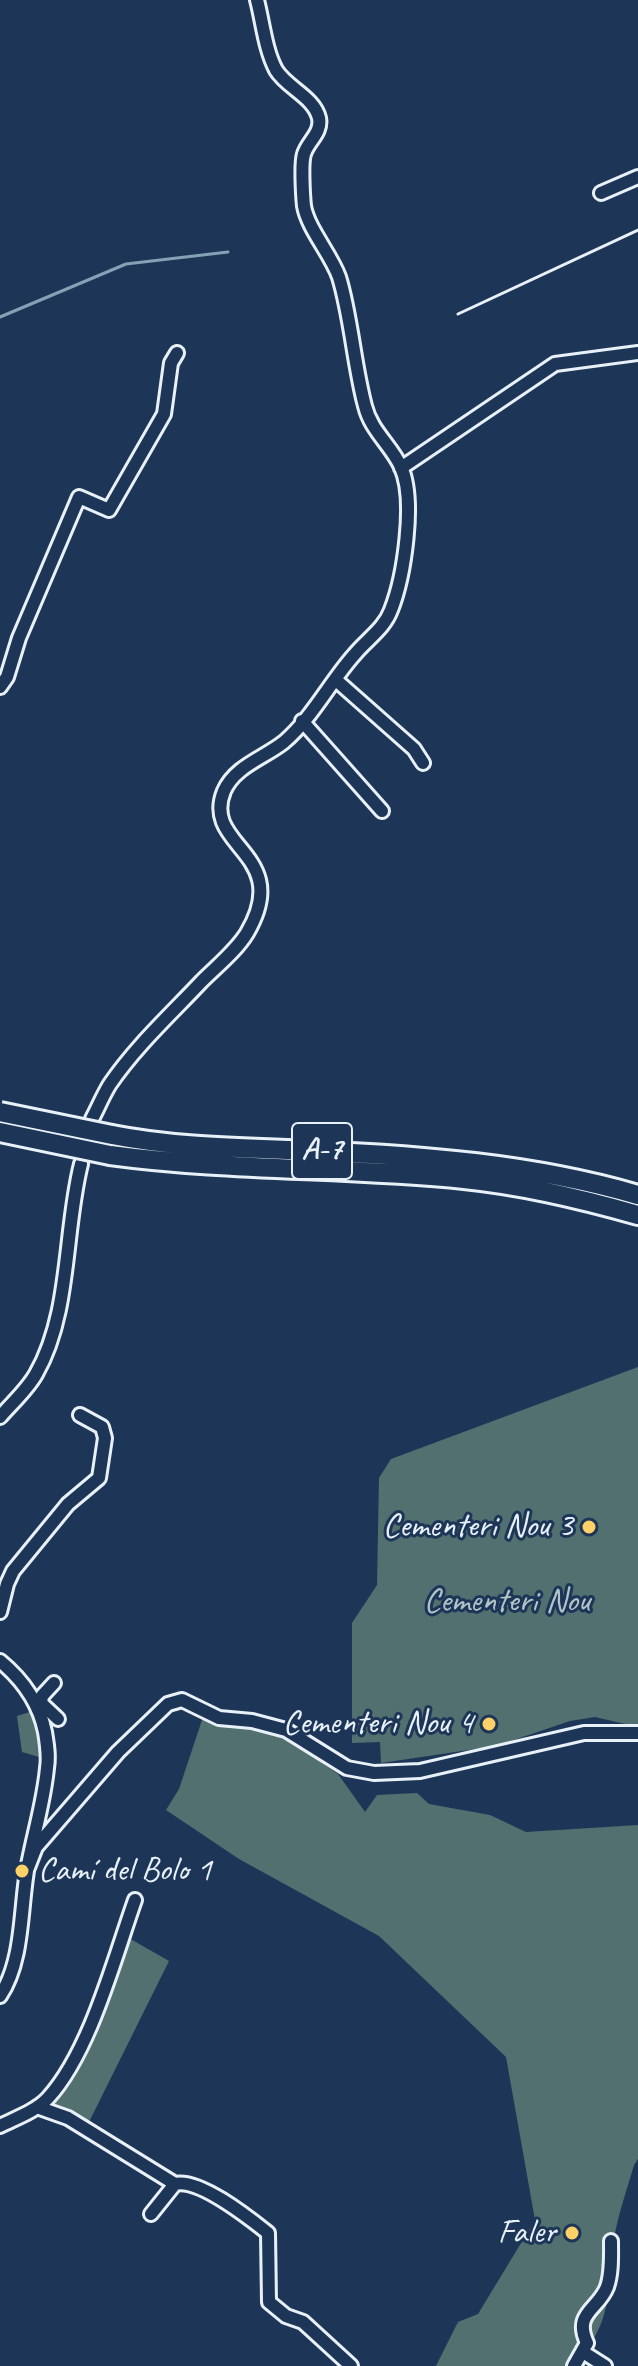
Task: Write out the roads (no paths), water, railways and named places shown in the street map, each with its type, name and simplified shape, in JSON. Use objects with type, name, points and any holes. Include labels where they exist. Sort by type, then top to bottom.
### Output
[{"type":"highway","name":"A-7","points":[[0,1112],[112,1135],[207,1146],[421,1157],[532,1170],[638,1195]]},
{"type":"highway","name":"A-7","points":[[0,1132],[110,1155],[199,1164],[453,1178],[528,1189],[638,1215]]},
{"type":"street","points":[[92,1119],[109,1085],[135,1053],[245,936],[260,908],[261,880],[254,864],[224,825],[220,809],[225,791],[233,777],[285,741],[353,655],[382,627],[391,611],[404,560],[407,523],[401,468],[370,425],[340,279],[304,208],[304,154],[320,120],[312,106],[285,82],[276,69],[267,47],[257,0]]},
{"type":"street","points":[[601,193],[638,177]]},
{"type":"street","points":[[0,687],[7,677],[19,638],[79,497],[109,510],[164,414],[171,363],[177,353]]},
{"type":"street","points":[[401,468],[555,364],[638,353]]},
{"type":"street","points":[[336,680],[414,749],[423,763]]},
{"type":"street","points":[[302,721],[382,811]]},
{"type":"street","points":[[0,1417],[35,1376],[52,1338],[81,1164]]},
{"type":"street","points":[[0,1612],[13,1571],[68,1504],[99,1478],[105,1438],[102,1427],[80,1415]]},
{"type":"street","points":[[0,1661],[58,1719]]},
{"type":"street","points":[[36,1699],[54,1683]]},
{"type":"street","points":[[0,1996],[9,1983],[15,1961],[27,1870],[48,1768],[44,1728],[36,1699]]},
{"type":"street","points":[[27,1870],[36,1847],[118,1752],[168,1704],[182,1700],[219,1718],[252,1721],[286,1730],[347,1768],[374,1773],[420,1771],[584,1733],[638,1733]]},
{"type":"street","points":[[0,2126],[37,2107],[48,2098],[64,2074],[87,2032],[135,1900]]},
{"type":"street","points":[[37,2107],[68,2118],[175,2184]]},
{"type":"street","points":[[151,2214],[175,2184],[182,2182],[213,2195],[268,2233],[269,2302],[286,2316],[303,2322],[351,2366]]},
{"type":"street","points":[[574,2366],[587,2343],[582,2332],[586,2314],[601,2298],[608,2284],[611,2241]]},
{"type":"street","points":[[583,2352],[605,2366]]},
{"type":"waterway","points":[[0,317],[126,264],[228,252]]},
{"type":"railway","points":[[458,314],[638,230]]},
{"type":"place","name":"Cementeri Nou 3","points":[[589,1527]]},
{"type":"place","name":"Cementeri Nou 4","points":[[489,1724]]},
{"type":"place","name":"Camí del Bolo 1","points":[[22,1871]]},
{"type":"place","name":"Faler","points":[[572,2233]]},
{"type":"park label","name":"Cementeri Nou","points":[[507,1602]]}]
